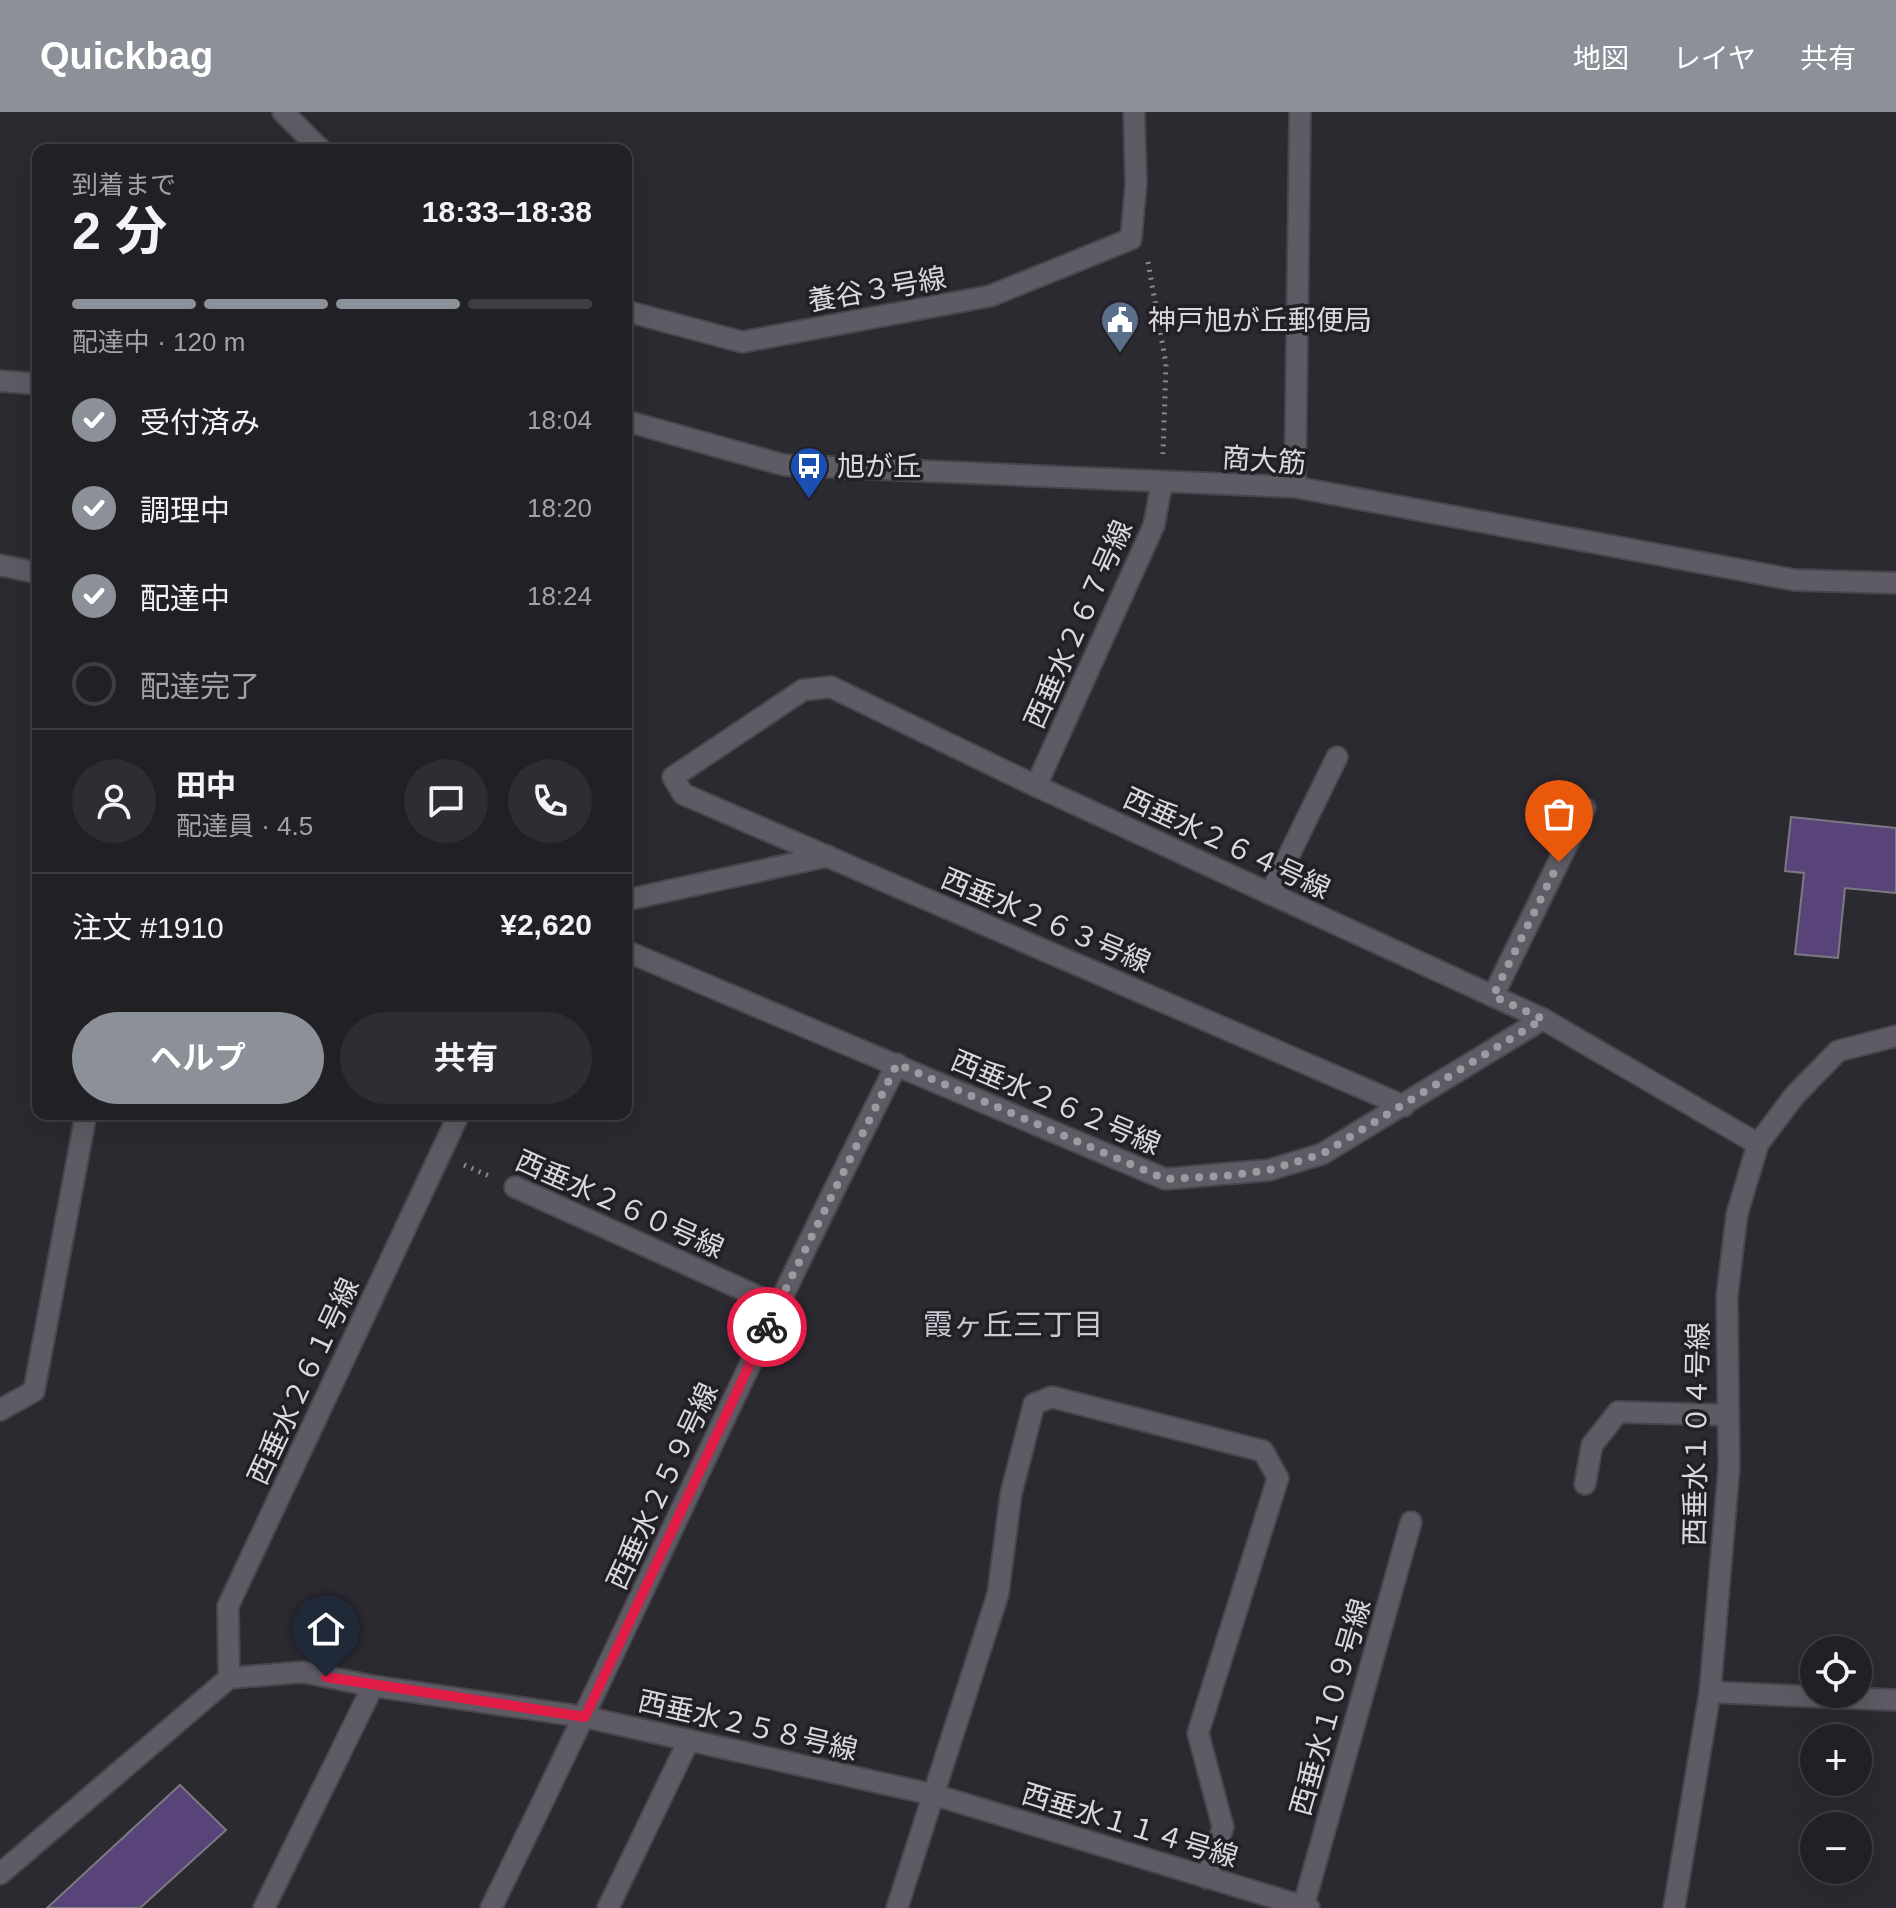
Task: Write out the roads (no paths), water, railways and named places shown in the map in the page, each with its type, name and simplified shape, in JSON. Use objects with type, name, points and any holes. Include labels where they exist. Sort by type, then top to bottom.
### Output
[{"type":"street","points":[[283,112],[315,144]]},
{"type":"street","name":"養谷３号線","points":[[632,313],[742,342],[990,296],[1131,239],[1136,183],[1134,112]]},
{"type":"street","points":[[1295,487],[1300,112]]},
{"type":"street","points":[[0,381],[32,384]]},
{"type":"street","name":"商大筋","points":[[632,423],[784,465],[1295,487],[1795,580],[1896,583]]},
{"type":"street","name":"西垂水２６７号線","points":[[1036,786],[1154,525],[1162,482]]},
{"type":"street","points":[[0,565],[32,572]]},
{"type":"street","name":"西垂水２６４号線","points":[[673,777],[803,690],[831,687],[1036,786],[1543,1019],[1758,1144]]},
{"type":"street","points":[[1270,894],[1337,757]]},
{"type":"street","name":"西垂水２６３号線","points":[[673,777],[683,794],[1404,1106]]},
{"type":"street","points":[[1493,996],[1585,808]]},
{"type":"street","points":[[632,899],[828,856]]},
{"type":"street","name":"西垂水２６２号線","points":[[632,954],[1165,1179],[1269,1170],[1322,1154],[1543,1019]]},
{"type":"street","name":"西垂水１０４号線","points":[[1674,1908],[1710,1692],[1729,1467],[1727,1296],[1737,1214],[1758,1144],[1795,1095],[1838,1051],[1896,1036]]},
{"type":"street","name":"西垂水２５９号線","points":[[491,1908],[585,1717],[777,1305],[897,1064]]},
{"type":"street","points":[[0,1407],[34,1391],[85,1120]]},
{"type":"street","name":"西垂水２６１号線","points":[[229,1678],[228,1606],[456,1120]]},
{"type":"street","name":"西垂水２６０号線","points":[[515,1187],[777,1305]]},
{"type":"street","points":[[897,1908],[998,1594],[1011,1494],[1034,1404],[1052,1397],[1263,1451],[1278,1478],[1198,1733],[1223,1827],[1207,1878]]},
{"type":"street","points":[[1585,1484],[1592,1445],[1618,1412],[1728,1415]]},
{"type":"street","name":"西垂水１０９号線","points":[[1305,1907],[1411,1522]]},
{"type":"street","name":"西垂水２５８号線","points":[[229,1678],[303,1672],[373,1686],[585,1717],[935,1795]]},
{"type":"street","points":[[0,1874],[229,1678]]},
{"type":"street","points":[[264,1908],[373,1686]]},
{"type":"street","points":[[1710,1692],[1896,1700]]},
{"type":"street","points":[[608,1908],[689,1740]]},
{"type":"street","name":"西垂水１１４号線","points":[[935,1795],[1305,1907]]},
{"type":"place","name":"神戸旭が丘郵便局","points":[[1120,354]]},
{"type":"place","name":"旭が丘","points":[[809,500]]},
{"type":"district","name":"霞ヶ丘三丁目","points":[[1013,1325]]}]
